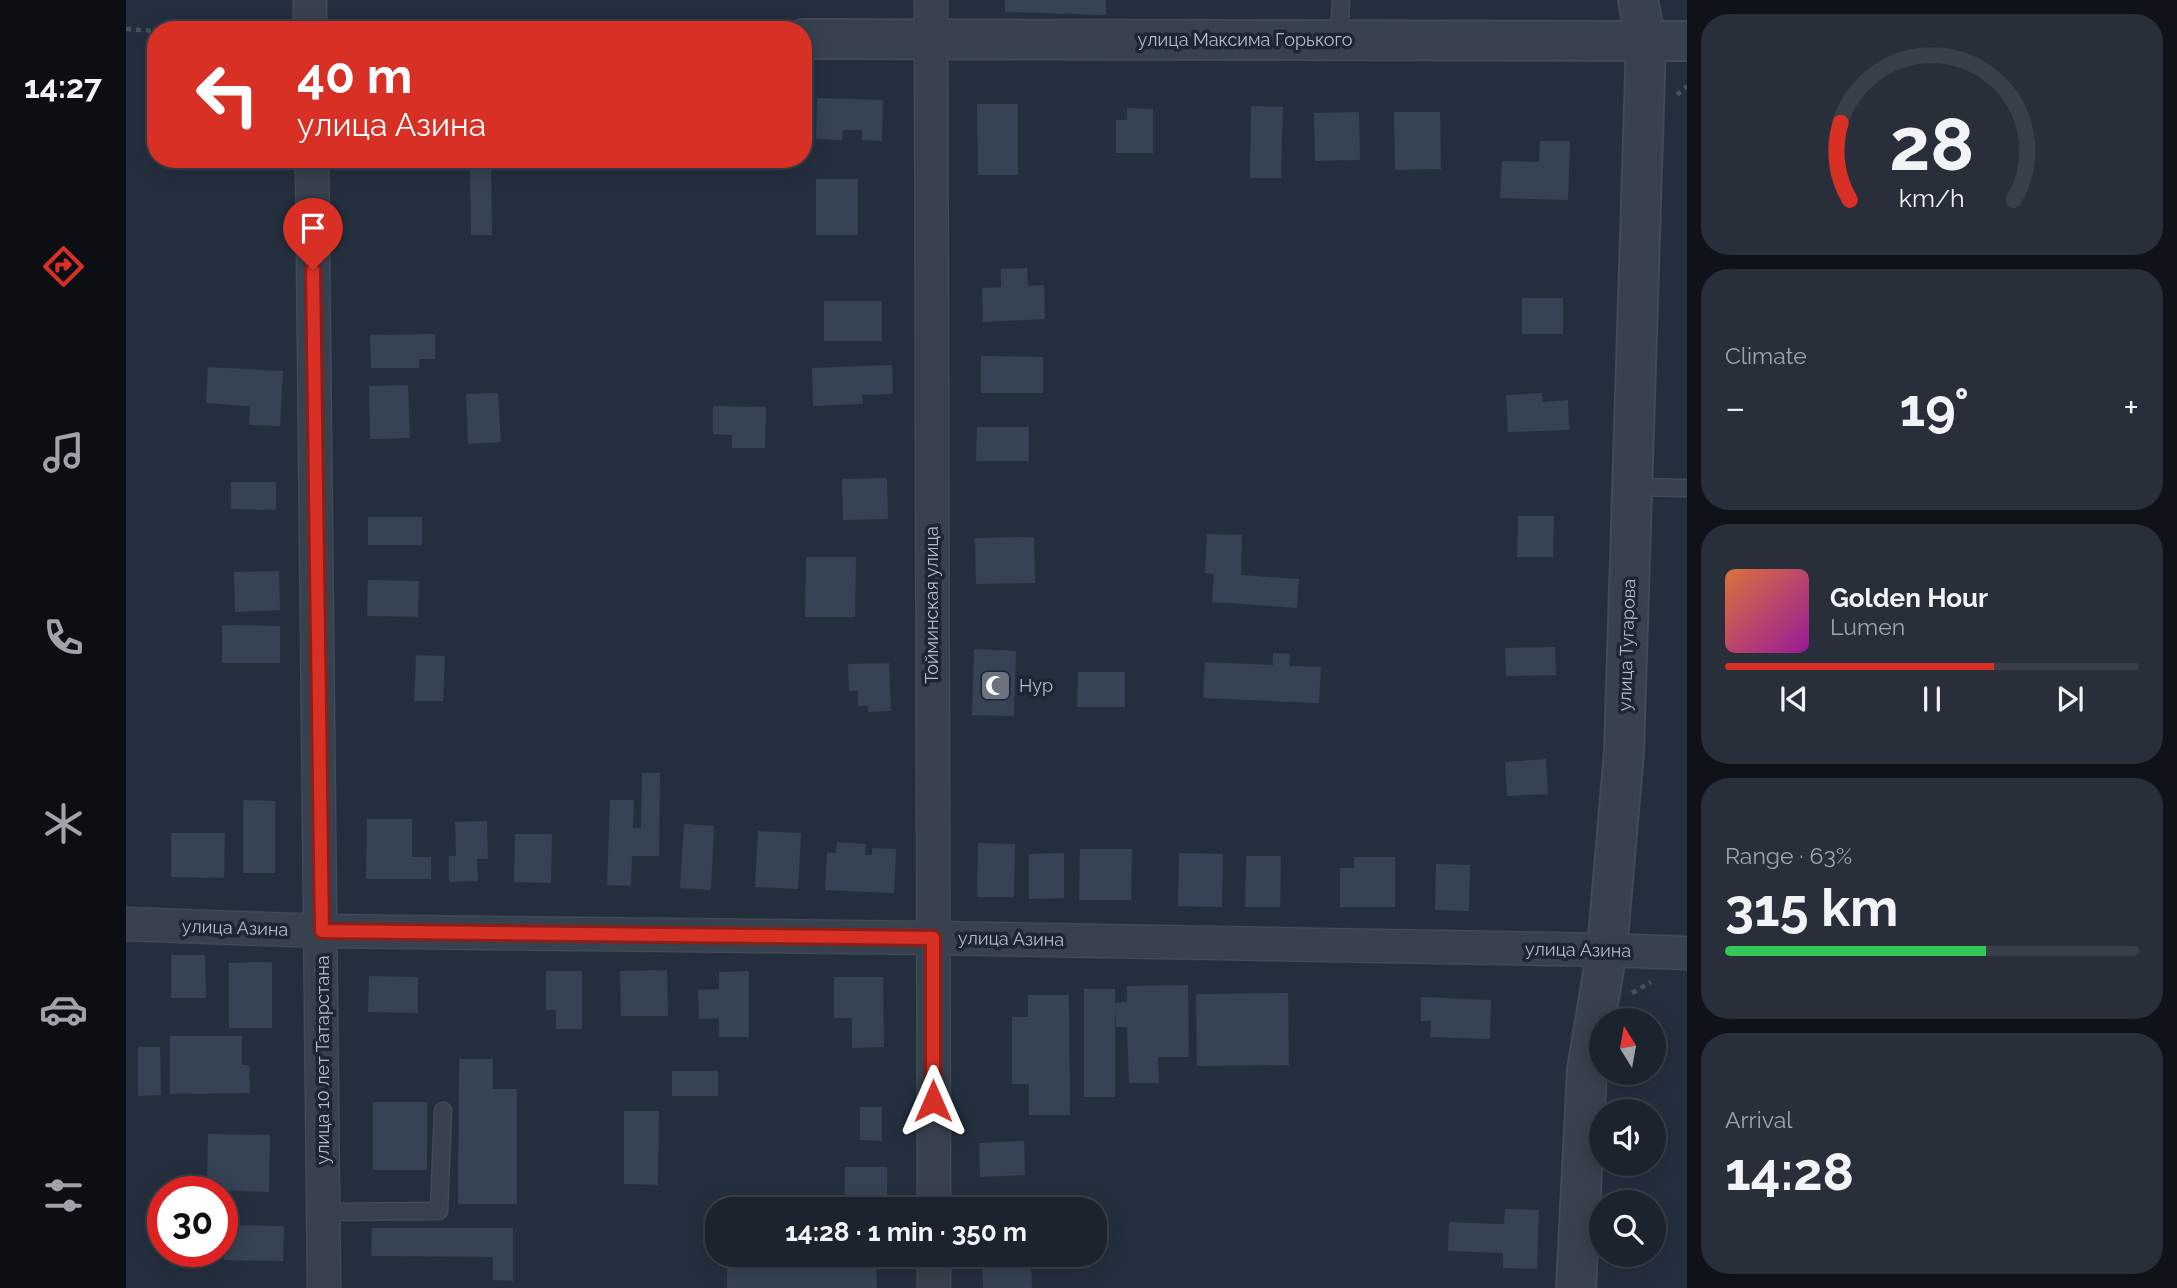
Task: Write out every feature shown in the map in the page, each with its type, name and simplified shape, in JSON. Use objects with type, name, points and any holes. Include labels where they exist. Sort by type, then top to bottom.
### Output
[{"type":"street","points":[[310,0],[310,21]]},
{"type":"street","name":"Тойминская улица","points":[[931,0],[934,1197]]},
{"type":"street","name":"улица Тугарова","points":[[1576,1288],[1587,1070],[1607,950],[1624,752],[1646,41],[1638,0]]},
{"type":"street","name":"улица Максима Горького","points":[[812,39],[1687,41]]},
{"type":"street","name":"улица 10 лет Татарстана","points":[[312,168],[324,1288]]},
{"type":"street","name":"улица Азина","points":[[126,923],[322,931],[933,938],[1687,953]]},
{"type":"street","points":[[934,1267],[934,1288]]},
{"type":"lane","points":[[1339,40],[1341,0]]},
{"type":"lane","points":[[1632,487],[1687,488]]},
{"type":"lane","points":[[324,1212],[439,1211],[443,1111]]},
{"type":"path","points":[[126,29],[147,30]]},
{"type":"path","points":[[1624,998],[1647,983],[1656,981]]},
{"type":"building","points":[[1005,0],[1106,0],[1106,15],[1005,12]]},
{"type":"building","points":[[817,98],[883,100],[882,141],[862,140],[862,130],[843,130],[842,140],[816,139]]},
{"type":"building","points":[[977,104],[1018,104],[1018,175],[978,175]]},
{"type":"building","points":[[1251,106],[1283,107],[1281,178],[1250,178]]},
{"type":"building","points":[[1127,108],[1153,109],[1153,153],[1116,153],[1116,120],[1127,120]]},
{"type":"building","points":[[1359,112],[1360,160],[1315,161],[1314,113]]},
{"type":"building","points":[[1394,112],[1440,112],[1441,169],[1395,170]]},
{"type":"building","points":[[1540,141],[1570,141],[1568,200],[1500,198],[1502,161],[1539,162]]},
{"type":"building","points":[[470,168],[491,168],[492,235],[471,235]]},
{"type":"building","points":[[816,179],[858,179],[858,235],[816,235]]},
{"type":"building","points":[[1027,268],[1028,286],[1044,285],[1045,319],[983,322],[982,288],[1001,287],[1001,269]]},
{"type":"building","points":[[1522,298],[1563,298],[1563,334],[1522,334]]},
{"type":"building","points":[[824,301],[882,301],[882,341],[824,341]]},
{"type":"building","points":[[435,334],[435,359],[419,359],[419,368],[371,368],[370,335]]},
{"type":"building","points":[[981,356],[1043,357],[1043,393],[981,393]]},
{"type":"building","points":[[892,365],[893,394],[862,395],[863,404],[813,406],[812,368]]},
{"type":"building","points":[[208,367],[283,371],[280,426],[249,425],[250,406],[206,403]]},
{"type":"building","points":[[408,385],[410,438],[370,439],[369,386]]},
{"type":"building","points":[[498,393],[501,442],[468,444],[466,394]]},
{"type":"building","points":[[1542,393],[1543,402],[1568,400],[1569,430],[1508,432],[1506,395]]},
{"type":"building","points":[[713,406],[766,407],[765,448],[732,448],[732,435],[713,434]]},
{"type":"building","points":[[977,427],[1029,427],[1029,461],[976,461]]},
{"type":"building","points":[[887,478],[888,519],[843,520],[842,479]]},
{"type":"building","points":[[231,482],[276,482],[276,510],[231,509]]},
{"type":"building","points":[[1518,516],[1554,516],[1553,557],[1517,557]]},
{"type":"building","points":[[368,517],[422,517],[422,545],[368,545]]},
{"type":"building","points":[[1207,534],[1242,535],[1241,575],[1299,579],[1297,608],[1212,602],[1214,574],[1205,573]]},
{"type":"building","points":[[1034,537],[1035,583],[976,584],[975,538]]},
{"type":"building","points":[[806,557],[856,557],[855,617],[805,617]]},
{"type":"building","points":[[279,571],[280,610],[235,612],[234,572]]},
{"type":"building","points":[[368,580],[419,581],[418,617],[367,616]]},
{"type":"building","points":[[222,625],[280,626],[280,663],[222,663]]},
{"type":"building","points":[[1555,647],[1556,675],[1506,676],[1505,648]]},
{"type":"building","points":[[974,649],[1016,651],[1014,716],[972,715]]},
{"type":"building","points":[[1273,653],[1290,654],[1289,666],[1321,667],[1319,703],[1203,698],[1205,662],[1273,665]]},
{"type":"building","points":[[416,655],[445,656],[443,701],[414,701]]},
{"type":"building","points":[[889,663],[891,711],[868,712],[868,706],[858,706],[858,691],[849,691],[848,664]]},
{"type":"building","points":[[1078,672],[1125,672],[1125,707],[1077,707]]},
{"type":"building","points":[[1546,759],[1548,794],[1507,796],[1505,762]]},
{"type":"building","points":[[642,773],[660,773],[659,856],[632,856],[631,886],[607,885],[610,800],[634,800],[633,828],[641,828]]},
{"type":"building","points":[[243,800],[275,801],[275,873],[243,873]]},
{"type":"building","points":[[367,819],[412,819],[412,857],[431,857],[431,879],[366,879]]},
{"type":"building","points":[[487,821],[488,859],[477,859],[478,881],[449,882],[449,856],[456,856],[455,822]]},
{"type":"building","points":[[684,824],[714,826],[711,890],[680,888]]},
{"type":"building","points":[[758,831],[801,833],[798,889],[755,887]]},
{"type":"building","points":[[171,833],[225,833],[224,878],[171,877]]},
{"type":"building","points":[[515,834],[552,834],[551,883],[514,882]]},
{"type":"building","points":[[837,842],[866,844],[865,855],[872,855],[872,848],[896,849],[894,893],[825,890],[827,852],[836,853]]},
{"type":"building","points":[[978,843],[1015,844],[1014,897],[977,897]]},
{"type":"building","points":[[1080,849],[1132,849],[1131,900],[1079,900]]},
{"type":"building","points":[[1064,853],[1064,898],[1029,899],[1029,854]]},
{"type":"building","points":[[1179,853],[1223,854],[1222,907],[1178,906]]},
{"type":"building","points":[[1246,856],[1281,856],[1280,907],[1245,907]]},
{"type":"building","points":[[1354,857],[1395,857],[1395,907],[1340,907],[1340,868],[1354,868]]},
{"type":"building","points":[[1436,864],[1470,865],[1469,911],[1435,910]]},
{"type":"building","points":[[171,955],[205,955],[206,998],[171,998]]},
{"type":"building","points":[[272,962],[272,1028],[229,1028],[229,963]]},
{"type":"building","points":[[667,970],[668,1016],[621,1016],[620,971]]},
{"type":"building","points":[[546,971],[582,971],[582,1029],[556,1029],[556,1010],[546,1010]]},
{"type":"building","points":[[749,971],[749,1037],[719,1037],[719,1018],[699,1019],[698,990],[719,989],[719,972]]},
{"type":"building","points":[[369,976],[418,977],[418,1013],[368,1012]]},
{"type":"building","points":[[834,977],[883,977],[884,1047],[852,1048],[852,1018],[834,1018]]},
{"type":"building","points":[[1188,985],[1189,1057],[1158,1057],[1159,1083],[1129,1083],[1127,1027],[1116,1027],[1115,1007],[1115,1097],[1084,1097],[1084,989],[1115,989],[1115,1003],[1127,1002],[1127,986]]},
{"type":"building","points":[[1288,993],[1289,1065],[1197,1066],[1196,994]]},
{"type":"building","points":[[1028,995],[1069,995],[1070,1115],[1029,1115],[1029,1084],[1012,1084],[1012,1017],[1028,1017]]},
{"type":"building","points":[[1421,997],[1491,1000],[1490,1039],[1430,1037],[1431,1021],[1421,1021]]},
{"type":"building","points":[[170,1036],[242,1036],[242,1065],[249,1065],[250,1093],[170,1094]]},
{"type":"building","points":[[138,1047],[160,1047],[161,1095],[138,1096]]},
{"type":"building","points":[[459,1059],[493,1059],[493,1089],[517,1089],[517,1204],[458,1204]]},
{"type":"building","points":[[672,1071],[718,1071],[718,1096],[672,1096]]},
{"type":"building","points":[[373,1102],[427,1102],[427,1170],[373,1170]]},
{"type":"building","points":[[860,1107],[882,1107],[882,1141],[860,1140]]},
{"type":"building","points":[[624,1111],[659,1111],[658,1185],[624,1184]]},
{"type":"building","points":[[208,1134],[270,1135],[269,1192],[238,1191],[238,1176],[207,1176]]},
{"type":"building","points":[[1024,1141],[1025,1175],[980,1177],[979,1143]]},
{"type":"building","points":[[845,1167],[887,1167],[887,1197],[845,1197]]},
{"type":"building","points":[[1505,1209],[1539,1210],[1537,1269],[1503,1268],[1503,1253],[1448,1251],[1449,1222],[1504,1224]]},
{"type":"building","points":[[238,1225],[284,1226],[283,1261],[238,1260]]},
{"type":"building","points":[[372,1228],[513,1228],[513,1281],[493,1280],[493,1257],[371,1256]]},
{"type":"building","points":[[727,1267],[876,1267],[877,1288],[727,1288]]},
{"type":"building","points":[[982,1267],[1031,1267],[1032,1288],[983,1288]]},
{"type":"place","name":"Нур","points":[[996,686]]},
{"type":"route","points":[[313,270],[322,931],[933,938],[933,1101]]}]
